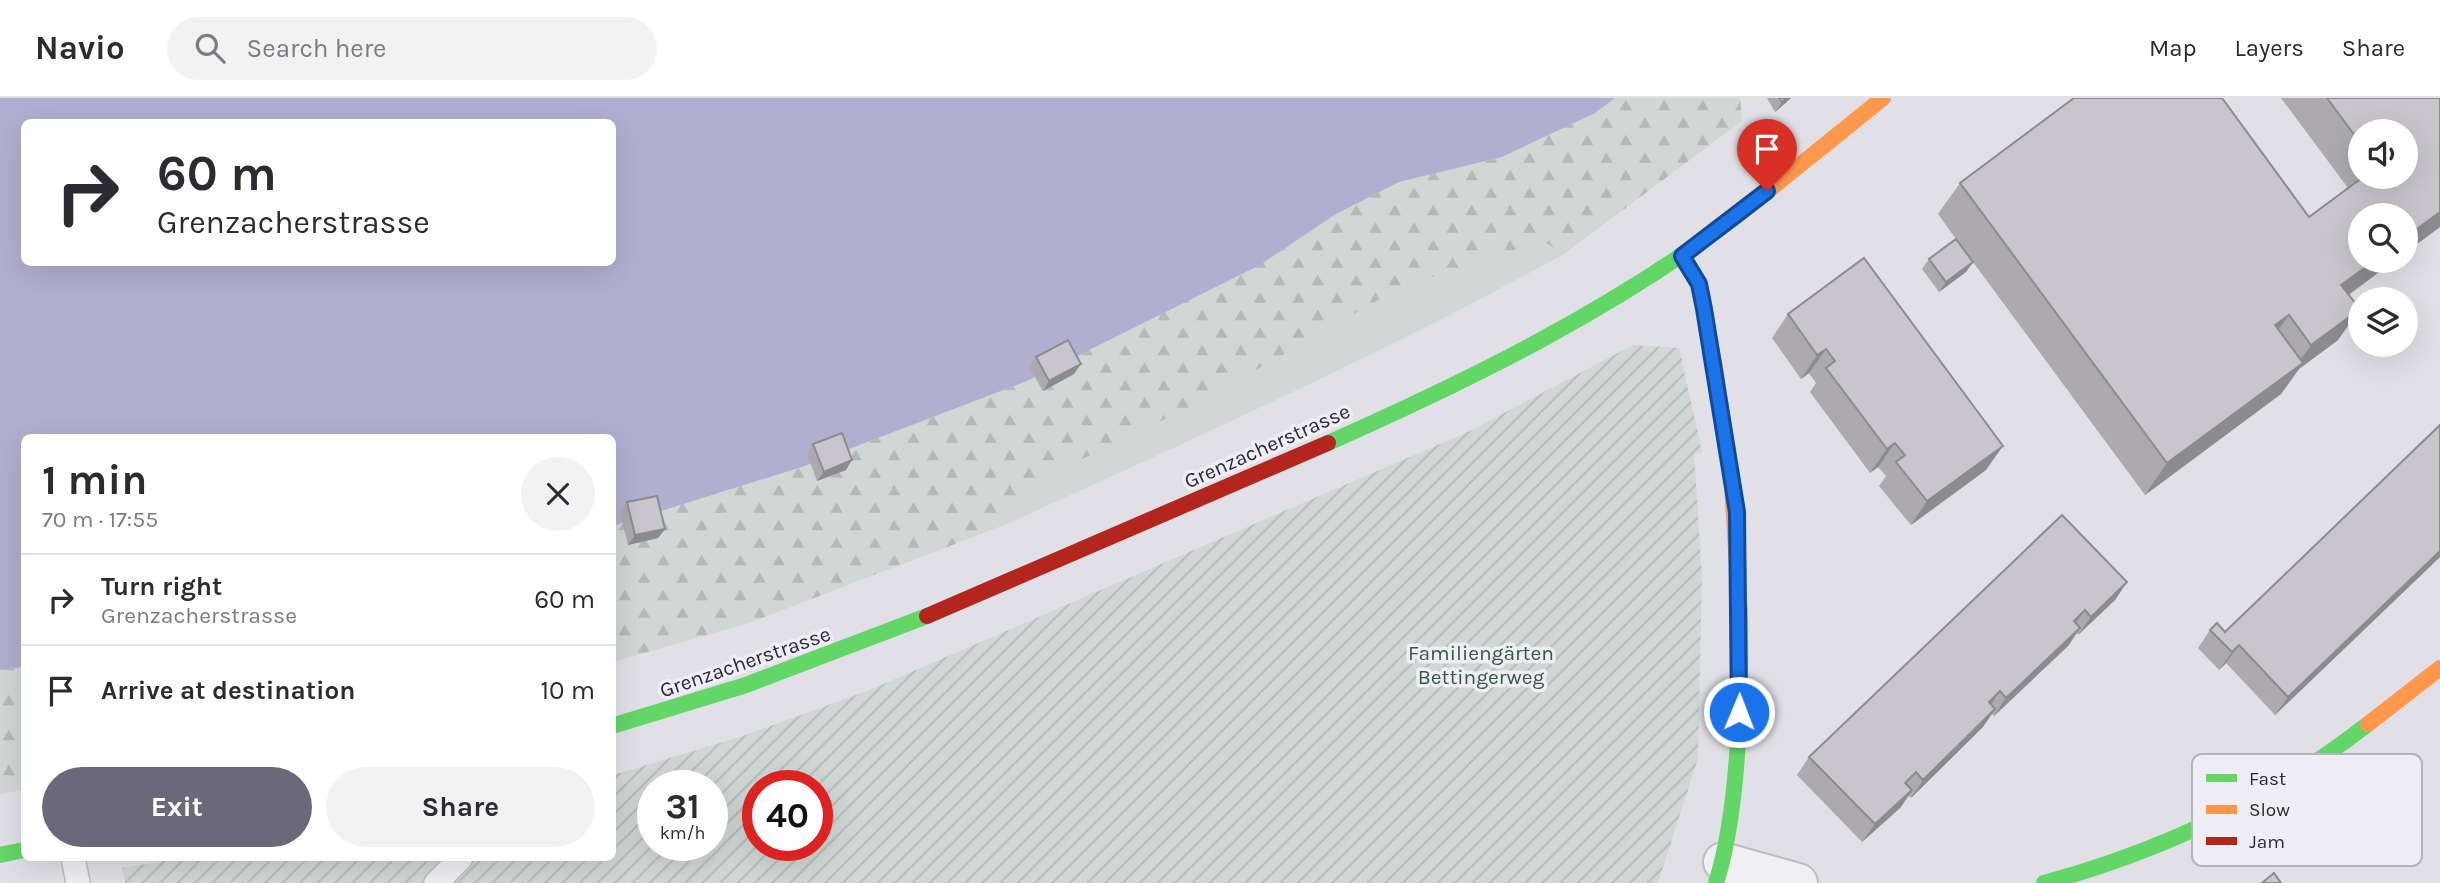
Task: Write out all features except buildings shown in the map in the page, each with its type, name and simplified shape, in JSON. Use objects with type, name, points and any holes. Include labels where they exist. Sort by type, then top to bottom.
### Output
[{"type":"main road","name":"Grenzacherstrasse","points":[[616,725],[710,699],[856,646],[996,590],[1408,407],[1608,304],[1682,256],[1884,98]]},
{"type":"main road","points":[[1682,256],[1699,284],[1737,512],[1740,641],[1738,736],[1720,873]]},
{"type":"main road","points":[[2325,754],[2440,668]]},
{"type":"main road","points":[[2044,883],[2095,871],[2192,828]]},
{"type":"main road","points":[[0,855],[21,851]]},
{"type":"street","points":[[1720,873],[1798,883]]},
{"type":"lane","points":[[74,861],[78,883]]},
{"type":"lane","points":[[436,883],[458,861]]},
{"type":"green space","points":[[1615,98],[1740,98],[1742,121],[1564,254],[1542,241],[1018,490],[1007,524],[749,623],[616,661],[616,525],[802,467],[1027,381],[1259,265],[1336,214],[1399,182],[1502,157],[1595,113]]},
{"type":"green space","points":[[1542,241],[1564,254],[1358,361],[1007,524],[1018,490],[1202,401],[1399,288]]},
{"type":"green space","name":"Familiengärten Bettingerweg","points":[[1633,345],[1679,348],[1702,452],[1694,454],[1702,576],[1698,758],[1658,883],[125,883],[122,868],[162,861],[616,861],[616,774],[740,737],[867,691],[1470,431]]},
{"type":"green space","points":[[21,667],[21,790],[0,794],[0,670]]},
{"type":"water","points":[[0,98],[1615,98],[1595,113],[1502,157],[1399,182],[1336,214],[1260,265],[1027,381],[802,467],[616,525],[616,434],[21,434],[21,667],[0,670]]},
{"type":"traffic: fast","points":[[1328,443],[1435,394],[1540,341],[1641,282],[1738,215]]},
{"type":"traffic: fast","points":[[1716,883],[1724,853],[1734,786],[1739,714],[1740,614]]},
{"type":"traffic: fast","points":[[616,725],[746,685],[927,616]]},
{"type":"traffic: fast","points":[[2326,754],[2368,724]]},
{"type":"traffic: fast","points":[[2044,883],[2131,855],[2192,830]]},
{"type":"traffic: fast","points":[[0,855],[21,851]]},
{"type":"traffic: slow","points":[[1738,215],[1883,98]]},
{"type":"traffic: slow","points":[[1682,255],[1699,284],[1715,367],[1732,484],[1740,614]]},
{"type":"traffic: slow","points":[[2368,724],[2440,668]]},
{"type":"traffic: jam","points":[[927,616],[1328,443]]},
{"type":"route","points":[[1739,712],[1737,512],[1721,402],[1699,284],[1682,256],[1767,191]]}]
